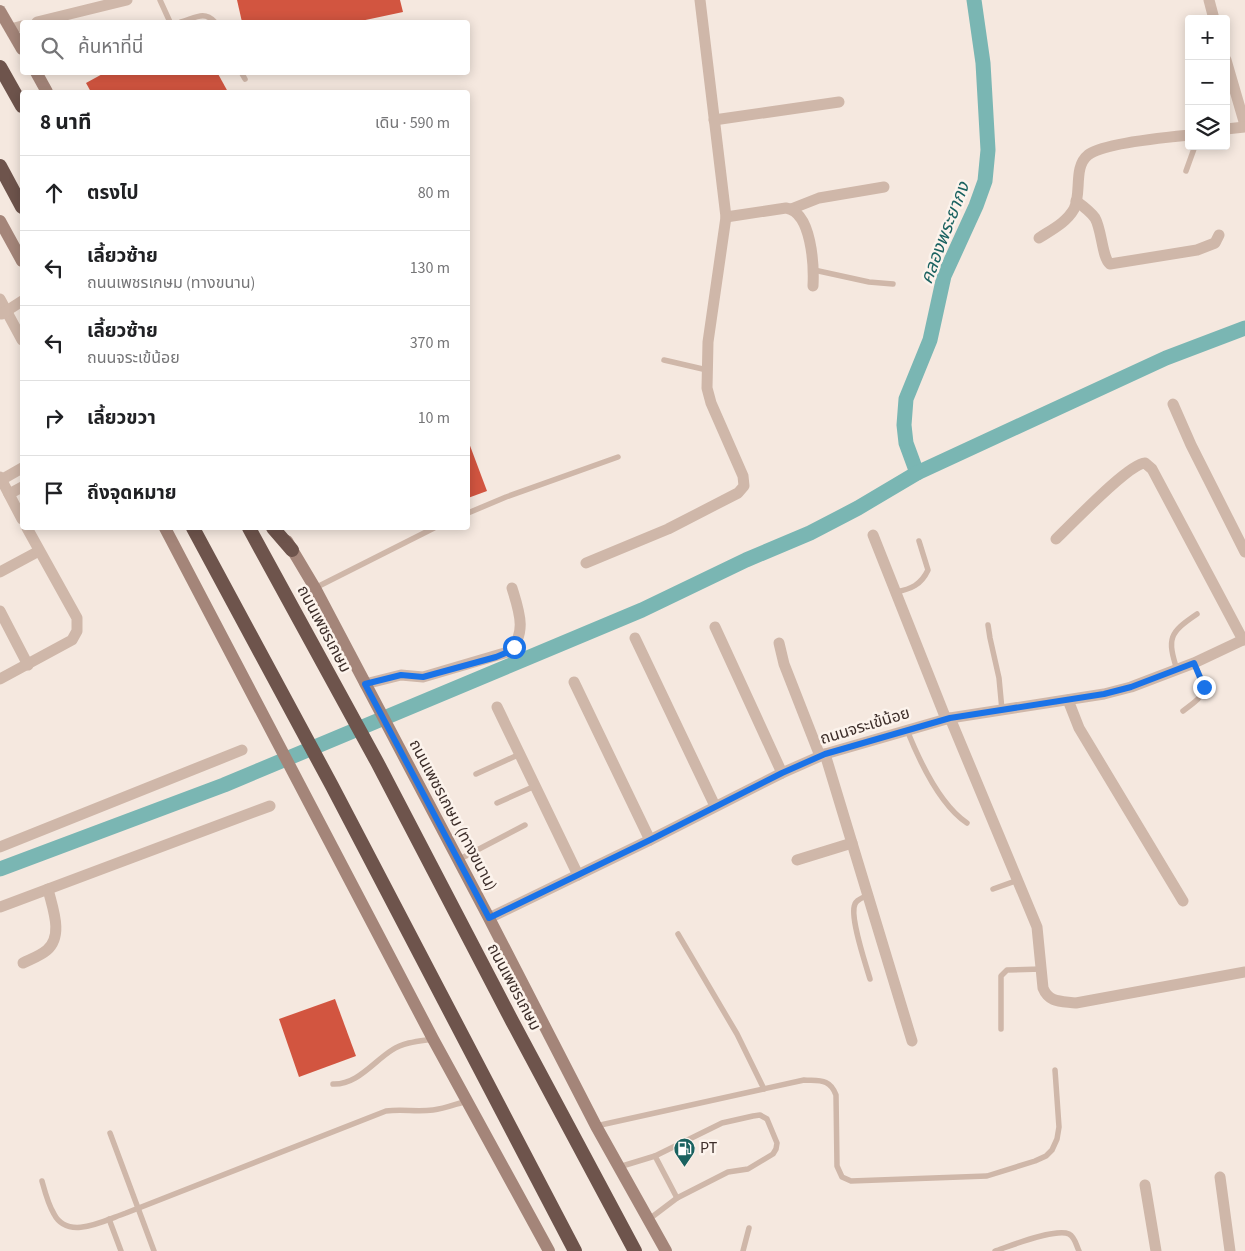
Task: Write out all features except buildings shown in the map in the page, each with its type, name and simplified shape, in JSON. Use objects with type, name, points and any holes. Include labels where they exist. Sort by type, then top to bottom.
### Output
[{"type":"highway","points":[[0,67],[20,102]]},
{"type":"highway","points":[[0,166],[20,203]]},
{"type":"highway","points":[[194,530],[332,786],[575,1251]]},
{"type":"highway","name":"ถนนเพชรเกษม","points":[[250,530],[377,762],[635,1251]]},
{"type":"highway","points":[[275,530],[292,550]]},
{"type":"main road","points":[[0,11],[17,27],[20,40]]},
{"type":"main road","points":[[38,75],[46,90]]},
{"type":"main road","points":[[0,221],[20,257]]},
{"type":"main road","points":[[166,530],[433,1039],[549,1251]]},
{"type":"main road","name":"ถนนเพชรเกษม (ทางขนาน)","points":[[281,530],[315,588],[596,1126],[666,1251]]},
{"type":"street","points":[[44,20],[127,0]]},
{"type":"street","points":[[586,563],[668,529],[738,493],[744,486],[744,476],[711,403],[707,388],[708,342],[726,217],[700,0]]},
{"type":"street","points":[[1209,0],[1213,15]]},
{"type":"street","points":[[1230,74],[1245,126],[1230,128]]},
{"type":"street","points":[[714,120],[839,102]]},
{"type":"street","points":[[1039,238],[1064,222],[1070,215],[1076,201],[1080,167],[1088,155],[1097,150],[1133,142],[1185,135]]},
{"type":"street","points":[[726,217],[786,208],[791,209],[819,198],[884,187]]},
{"type":"street","points":[[1076,201],[1095,218],[1101,232],[1106,258],[1110,264],[1120,264],[1197,250],[1215,244],[1219,235]]},
{"type":"street","points":[[791,209],[802,221],[810,238],[814,270],[813,286]]},
{"type":"street","points":[[0,299],[3,313],[20,337]]},
{"type":"street","points":[[3,313],[20,302]]},
{"type":"street","points":[[1173,404],[1191,445],[1245,552]]},
{"type":"street","points":[[1056,539],[1117,480],[1138,464],[1145,463],[1152,469],[1244,640]]},
{"type":"street","points":[[20,469],[1,479],[20,515]]},
{"type":"street","points":[[9,494],[20,488]]},
{"type":"street","points":[[0,679],[72,640],[77,631],[77,618],[28,530]]},
{"type":"street","points":[[873,535],[948,719],[1037,927],[1043,988],[1046,995],[1050,999],[1076,1003],[1245,972]]},
{"type":"street","points":[[0,572],[39,551]]},
{"type":"street","points":[[367,688],[401,675],[423,677],[508,652],[514,647],[520,636],[521,624],[512,588]]},
{"type":"street","points":[[0,611],[28,665]]},
{"type":"street","points":[[715,626],[782,773]]},
{"type":"street","points":[[635,638],[715,806]]},
{"type":"street","name":"ถนนจระเข้น้อย","points":[[489,918],[822,755],[948,719],[1104,694],[1131,687],[1194,663],[1244,640]]},
{"type":"street","points":[[779,643],[784,664],[822,755],[852,843],[912,1041]]},
{"type":"street","points":[[574,682],[650,840]]},
{"type":"street","points":[[1068,700],[1079,728],[1183,901]]},
{"type":"street","points":[[497,707],[578,875]]},
{"type":"street","points":[[0,847],[242,750]]},
{"type":"street","points":[[0,907],[270,806]]},
{"type":"street","points":[[797,860],[852,843]]},
{"type":"street","points":[[23,963],[42,954],[54,942],[55,922],[48,889]]},
{"type":"street","points":[[1220,1177],[1230,1251]]},
{"type":"street","points":[[1145,1185],[1156,1251]]},
{"type":"lane","points":[[160,0],[169,20]]},
{"type":"lane","points":[[187,20],[202,15],[209,16],[213,20]]},
{"type":"lane","points":[[243,75],[245,79]]},
{"type":"lane","points":[[1186,172],[1194,150]]},
{"type":"lane","points":[[814,270],[869,282],[893,284]]},
{"type":"lane","points":[[664,360],[707,370]]},
{"type":"lane","points":[[470,512],[506,497],[618,457]]},
{"type":"lane","points":[[315,588],[430,530]]},
{"type":"lane","points":[[896,592],[912,588],[925,576],[928,570],[919,541]]},
{"type":"lane","points":[[1177,670],[1170,648],[1171,640],[1183,624],[1197,614]]},
{"type":"lane","points":[[988,625],[999,678],[1002,710]]},
{"type":"lane","points":[[1183,711],[1201,699],[1203,694],[1204,687],[1194,663]]},
{"type":"lane","points":[[906,730],[941,796],[958,817],[967,823]]},
{"type":"lane","points":[[476,774],[520,754]]},
{"type":"lane","points":[[497,803],[535,786]]},
{"type":"lane","points":[[458,860],[525,825]]},
{"type":"lane","points":[[993,889],[1018,880]]},
{"type":"lane","points":[[868,895],[858,900],[854,907],[856,929],[870,979]]},
{"type":"lane","points":[[678,934],[737,1034],[764,1089]]},
{"type":"lane","points":[[1001,1029],[1001,976],[1007,970],[1042,969]]},
{"type":"lane","points":[[333,1084],[340,1084],[370,1069],[392,1050],[408,1044],[433,1039]]},
{"type":"lane","points":[[596,1126],[804,1080],[826,1081],[833,1088],[836,1095],[837,1166],[842,1177],[851,1181],[987,1176],[1009,1168],[1035,1162],[1052,1150],[1057,1139],[1059,1127],[1055,1070]]},
{"type":"lane","points":[[42,1181],[53,1213],[63,1225],[72,1228],[85,1227],[386,1111],[399,1109],[436,1110],[467,1101]]},
{"type":"lane","points":[[619,1166],[655,1156],[722,1123],[753,1116],[767,1119],[777,1143],[773,1154],[748,1169],[728,1172],[677,1198],[648,1220]]},
{"type":"lane","points":[[110,1133],[154,1251]]},
{"type":"lane","points":[[655,1156],[677,1198]]},
{"type":"lane","points":[[109,1219],[121,1251]]},
{"type":"lane","points":[[743,1251],[749,1228]]},
{"type":"lane","points":[[995,1251],[1052,1233],[1068,1234],[1074,1240],[1079,1251]]},
{"type":"waterway","name":"คลองพระยากง","points":[[917,473],[906,443],[904,425],[906,399],[930,340],[944,276],[976,206],[985,181],[988,150],[983,63],[974,0]]},
{"type":"waterway","points":[[0,869],[224,785],[642,610],[746,560],[810,533],[858,508],[917,473],[1166,358],[1245,328]]},
{"type":"place","name":"PT","points":[[684,1167]]},
{"type":"route","points":[[514,647],[496,657],[423,677],[401,675],[365,684],[489,918],[650,840],[782,773],[825,754],[950,718],[1104,694],[1131,687],[1194,663],[1204,687]]}]
